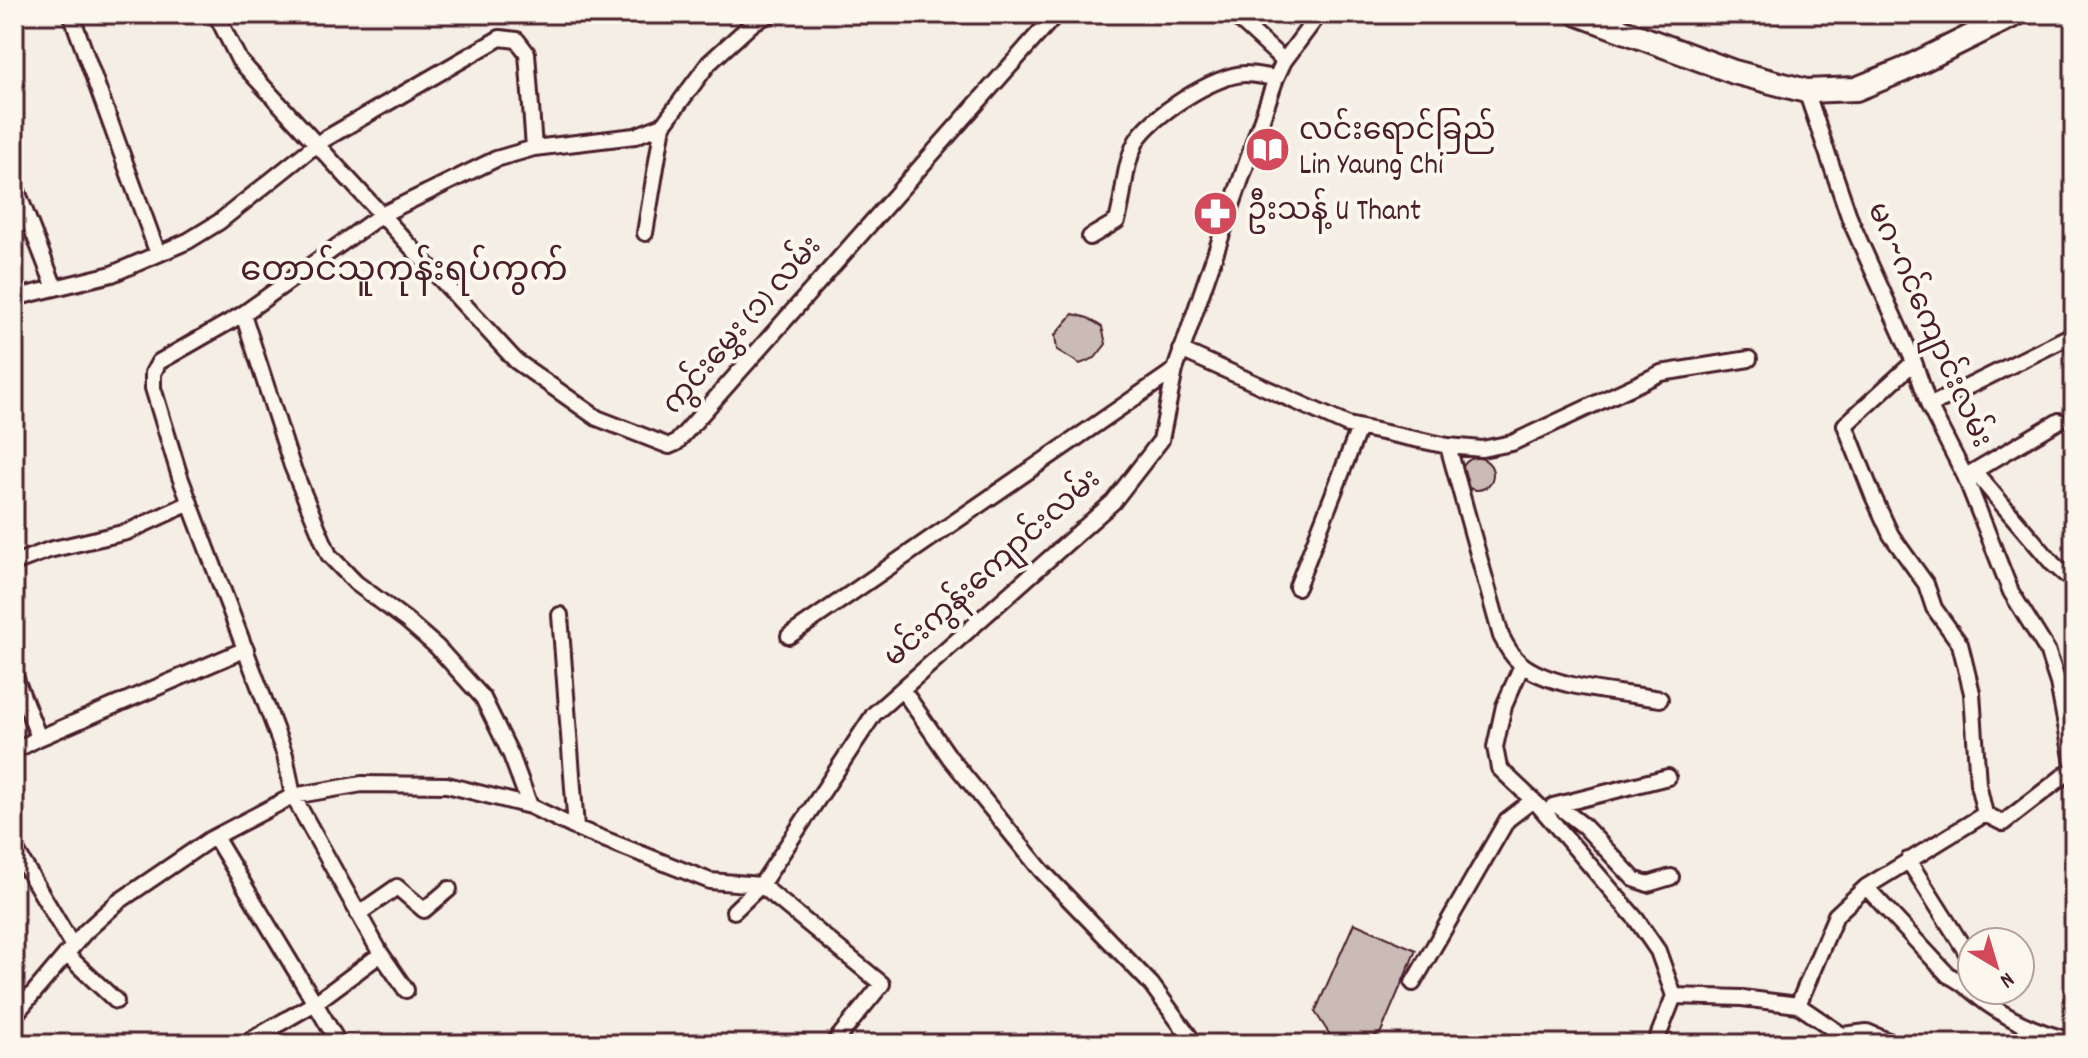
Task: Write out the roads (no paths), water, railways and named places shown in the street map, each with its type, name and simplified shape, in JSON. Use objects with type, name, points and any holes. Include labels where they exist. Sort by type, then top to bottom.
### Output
[{"type":"main road","points":[[1578,14],[1734,72],[1806,91],[1856,89],[1903,70],[2016,14]]},
{"type":"street","points":[[71,14],[158,254]]},
{"type":"street","name":"ကွင်းမွှေး (၁) လမ်း","points":[[216,14],[239,60],[516,361],[597,418],[669,446],[676,443],[1056,14]]},
{"type":"street","points":[[645,233],[663,125],[709,63],[754,22],[771,14]]},
{"type":"street","points":[[1233,14],[1284,61]]},
{"type":"street","name":"မင်းကွန်းကျောင်းလမ်း","points":[[734,911],[761,885],[874,714],[1113,502],[1161,440],[1181,350],[1276,78],[1284,61],[1319,14]]},
{"type":"street","points":[[14,298],[112,274],[188,241],[219,222],[318,143],[500,38],[517,40],[527,53],[534,148]]},
{"type":"street","points":[[1090,237],[1117,221],[1125,171],[1137,139],[1158,118],[1189,96],[1224,79],[1243,74],[1276,78]]},
{"type":"street","name":"မဂ~ဂင်ကျောင်းလမ်း","points":[[1806,91],[1851,222],[1914,362],[1929,406],[1969,474],[2053,564],[2074,582]]},
{"type":"street","points":[[406,990],[381,954],[293,796],[285,755],[190,503],[153,388],[153,373],[159,362],[243,314],[381,215],[496,159],[534,148],[635,136],[663,125]]},
{"type":"street","points":[[14,183],[55,288]]},
{"type":"street","points":[[243,314],[292,466],[329,555],[356,583],[437,647],[483,698],[511,755],[530,806]]},
{"type":"street","points":[[1929,406],[2074,334]]},
{"type":"street","points":[[1181,350],[1359,428],[1448,446],[1482,449],[1512,443],[1661,373],[1749,359]]},
{"type":"street","points":[[1914,362],[1845,425],[1891,535],[1926,584],[1934,608],[1960,644],[1972,693],[1978,784],[1985,814]]},
{"type":"street","points":[[789,636],[1175,370]]},
{"type":"street","points":[[1985,814],[2003,823],[2074,768],[2058,683],[2047,650],[2011,592],[1969,474],[2059,421]]},
{"type":"street","points":[[1297,587],[1359,428]]},
{"type":"street","points":[[1448,446],[1501,636],[1511,654],[1522,665],[1561,682],[1660,699]]},
{"type":"street","points":[[14,563],[49,550],[127,532],[190,503]]},
{"type":"street","points":[[560,615],[576,828]]},
{"type":"street","points":[[14,751],[246,649]]},
{"type":"street","points":[[1522,665],[1504,706],[1495,747],[1499,768],[1536,803],[1636,919],[1658,951],[1674,996],[1655,1044]]},
{"type":"street","points":[[14,674],[39,738]]},
{"type":"street","points":[[902,689],[950,758],[1041,870],[1151,984],[1195,1044]]},
{"type":"street","points":[[1413,983],[1507,820],[1536,803],[1558,806],[1594,794],[1668,777]]},
{"type":"street","points":[[17,1006],[69,949],[118,902],[215,837],[293,796],[362,784],[447,785],[530,806],[576,828],[710,881],[761,885],[882,984],[833,1044]]},
{"type":"street","points":[[1558,806],[1584,826],[1634,879],[1648,884],[1671,877]]},
{"type":"street","points":[[1798,1005],[1836,915],[1866,887],[1985,814]]},
{"type":"street","points":[[215,837],[339,1044]]},
{"type":"street","points":[[14,847],[69,949],[116,1001]]},
{"type":"street","points":[[1908,860],[1956,936]]},
{"type":"street","points":[[358,914],[397,887],[424,910],[449,889]]},
{"type":"street","points":[[1866,887],[1948,975],[1956,975]]},
{"type":"street","points":[[244,1044],[315,1003],[381,954]]},
{"type":"street","points":[[1674,996],[1742,998],[1798,1005],[1842,1035],[1867,1032],[1895,1044]]},
{"type":"street","points":[[1991,1006],[2041,1039],[2074,1041]]},
{"type":"place","name":"လင်းရောင်ခြည် Lin Yaung Chi","points":[[1268,150]]},
{"type":"place","name":"ဦးသန့် U Thant","points":[[1216,213]]},
{"type":"district","name":"တောင်သူကုန်းရပ်ကွက်","points":[[404,273]]}]
